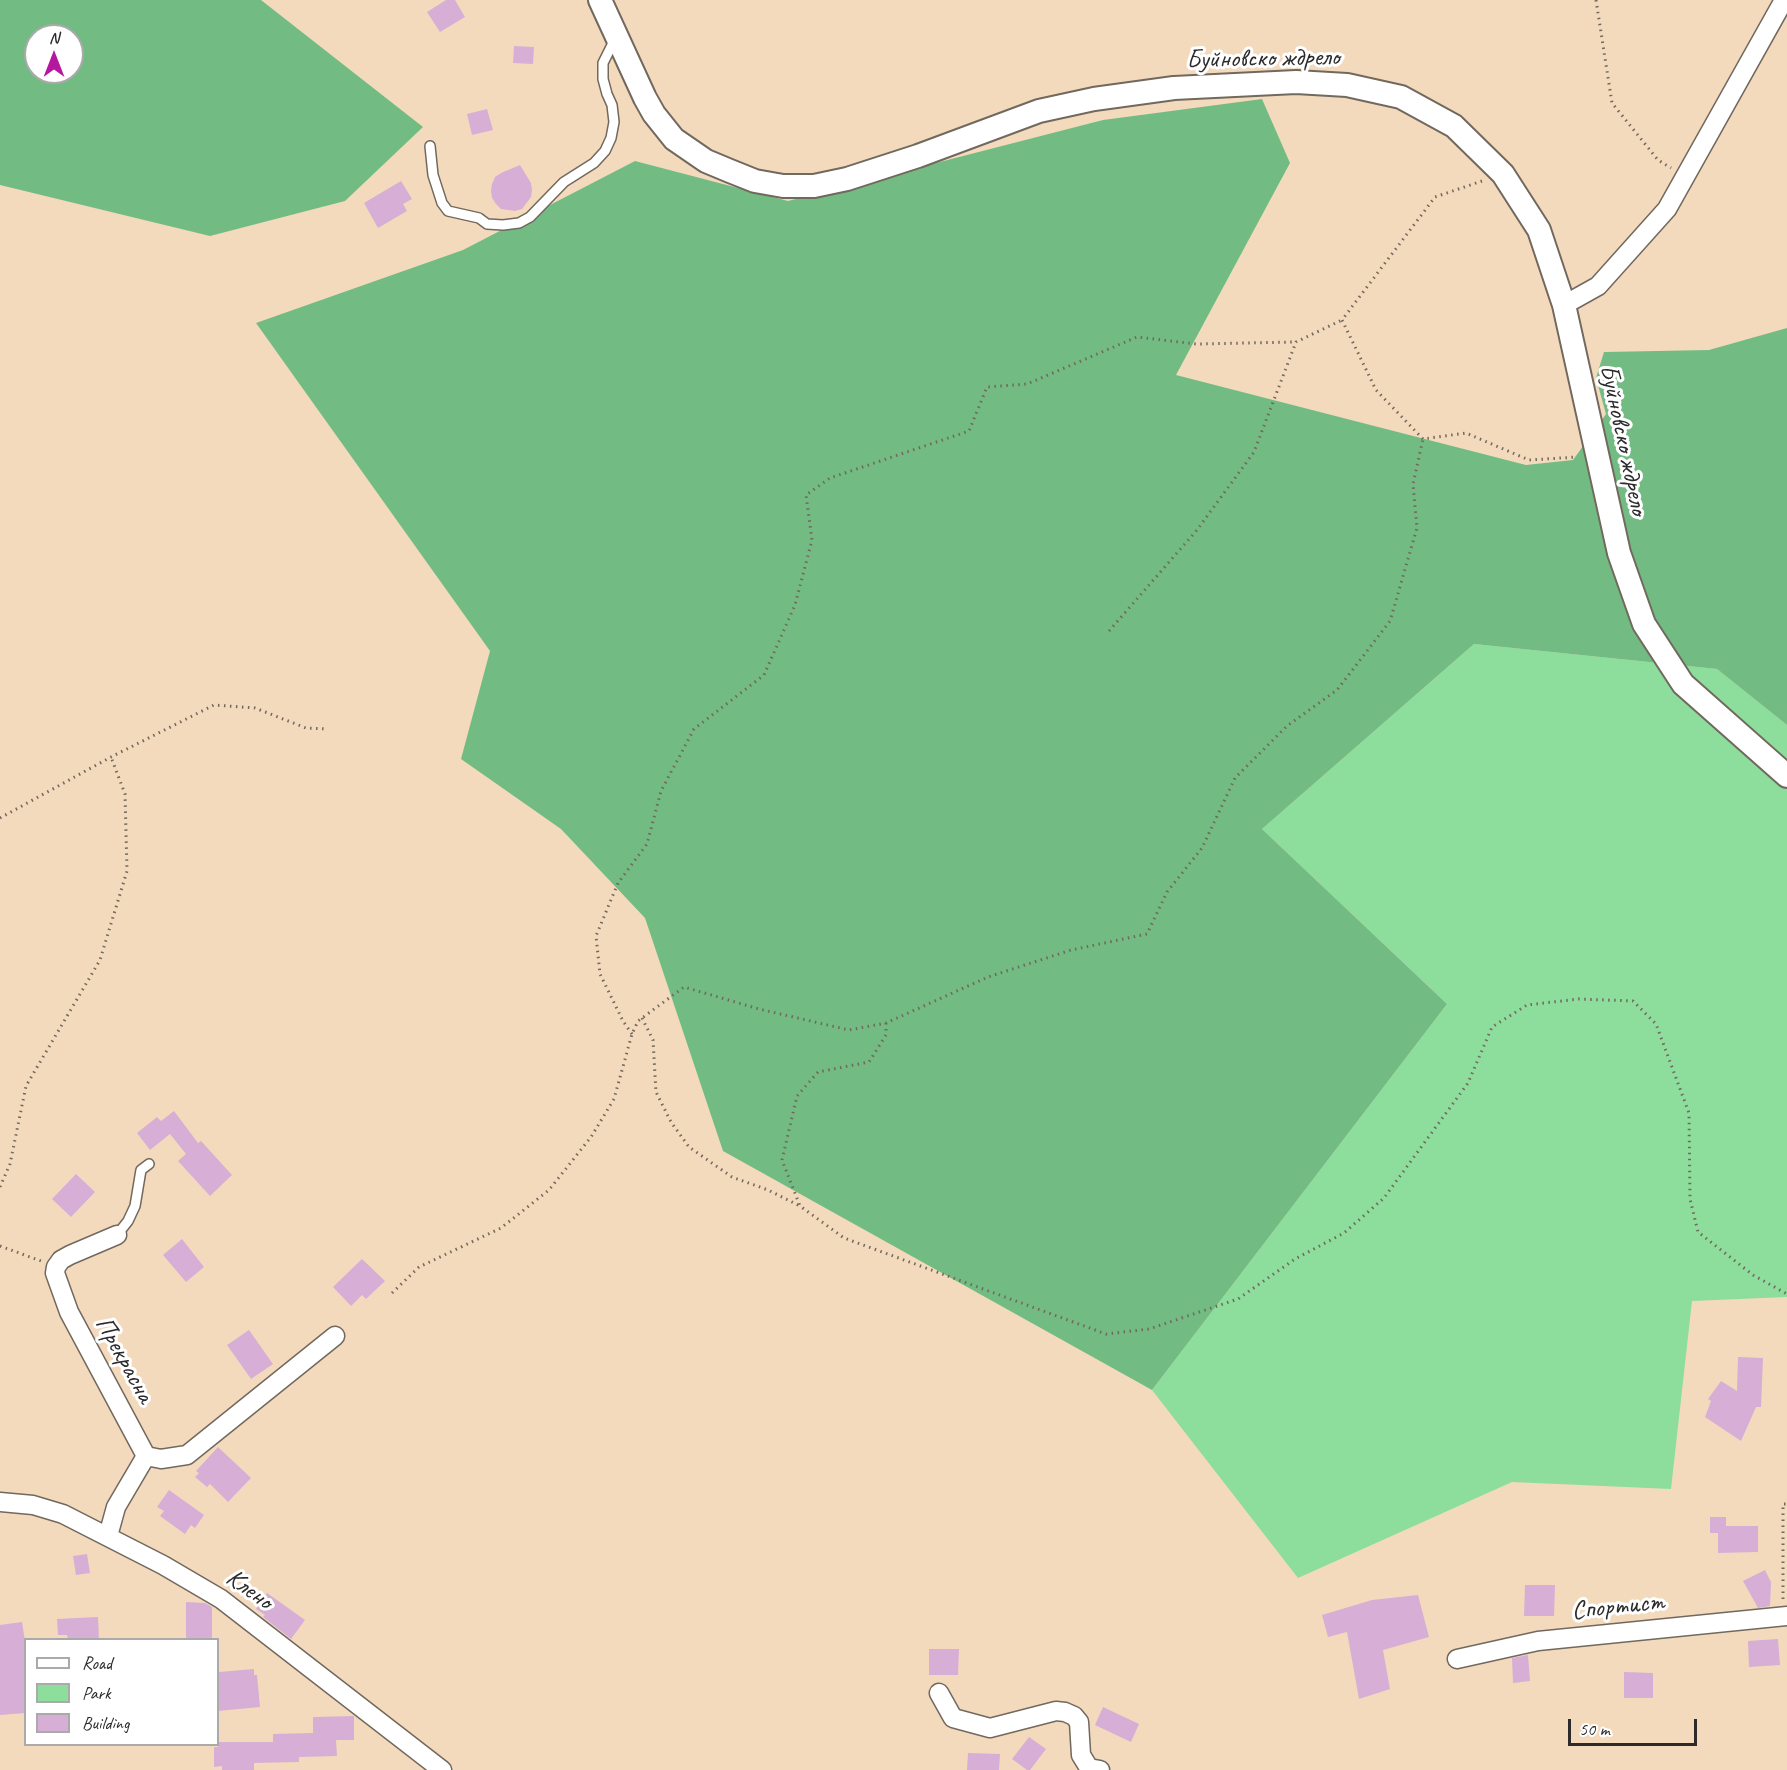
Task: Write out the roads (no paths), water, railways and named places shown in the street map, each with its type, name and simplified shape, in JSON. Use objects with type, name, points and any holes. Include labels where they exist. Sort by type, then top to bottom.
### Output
[{"type":"street","name":"Буйновско ждрело","points":[[600,0],[645,98],[654,114],[674,139],[706,161],[722,168],[755,181],[783,186],[814,186],[847,179],[918,156],[1039,111],[1094,99],[1174,88],[1296,82],[1347,85],[1401,97],[1454,126],[1503,174],[1539,230],[1564,305],[1619,553],[1644,624],[1683,684],[1787,776]]},
{"type":"street","points":[[1564,305],[1598,286],[1667,209],[1784,0]]},
{"type":"street","name":"Прекрасна","points":[[117,1235],[61,1260],[56,1267],[56,1279],[69,1312],[146,1456]]},
{"type":"street","points":[[108,1536],[116,1507],[146,1456],[161,1459],[187,1455],[335,1336]]},
{"type":"street","name":"Клено","points":[[0,1502],[33,1505],[63,1514],[163,1565],[221,1599],[442,1770]]},
{"type":"street","name":"Спортист","points":[[1457,1659],[1538,1641],[1785,1616]]},
{"type":"street","points":[[939,1693],[953,1718],[990,1728],[1056,1711],[1074,1716],[1079,1722],[1081,1755],[1089,1768],[1100,1770]]},
{"type":"lane","points":[[430,146],[433,175],[442,203],[448,211],[479,218],[487,224],[519,223],[530,217],[564,182],[594,163],[611,138],[614,122],[612,105],[603,79],[603,63],[616,37]]},
{"type":"lane","points":[[117,1235],[128,1221],[135,1206],[141,1170],[149,1164]]}]
